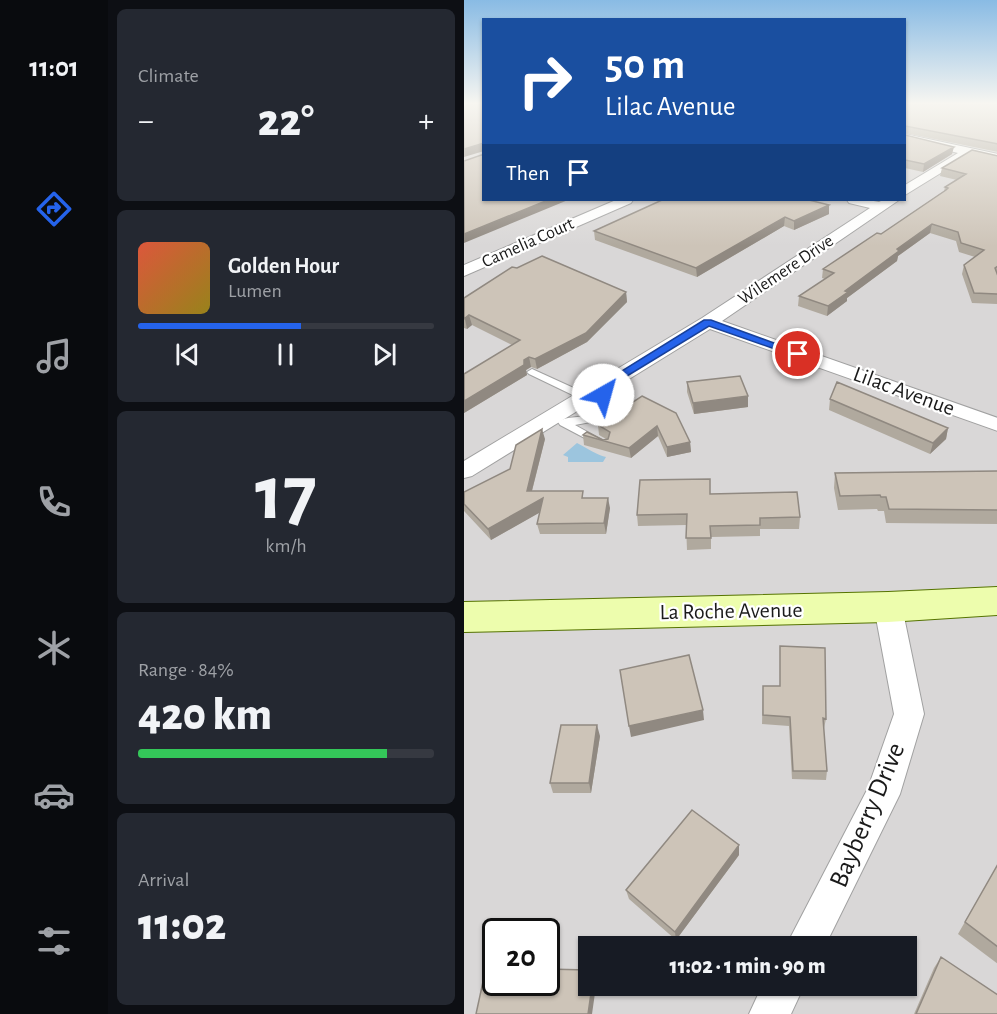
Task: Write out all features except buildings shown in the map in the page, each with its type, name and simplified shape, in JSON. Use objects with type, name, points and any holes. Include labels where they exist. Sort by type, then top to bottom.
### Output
[{"type":"main road","name":"La Roche Avenue","points":[[464,617],[888,607],[998,601]]},
{"type":"street","points":[[906,190],[968,151]]},
{"type":"street","points":[[970,151],[998,158]]},
{"type":"street","name":"Camelia Court","points":[[464,271],[624,201]]},
{"type":"street","points":[[865,201],[886,203]]},
{"type":"street","name":"Wilemere Drive","points":[[464,471],[557,420],[591,393],[708,322],[886,203]]},
{"type":"street","name":"Lilac Avenue","points":[[708,322],[998,425]]},
{"type":"street","name":"Bayberry Drive","points":[[810,936],[882,794],[909,714],[888,607]]},
{"type":"street","points":[[769,1014],[779,996]]},
{"type":"lane","points":[[532,372],[591,393]]},
{"type":"lane","points":[[557,420],[605,445]]},
{"type":"shaded area","points":[[464,151],[482,151],[482,201],[906,201],[906,151],[997,151],[997,1014],[464,1014]]},
{"type":"water","points":[[577,443],[606,457],[603,462],[568,462],[568,457],[563,455]]},
{"type":"route","points":[[603,395],[597,390],[708,322],[798,354]]}]
